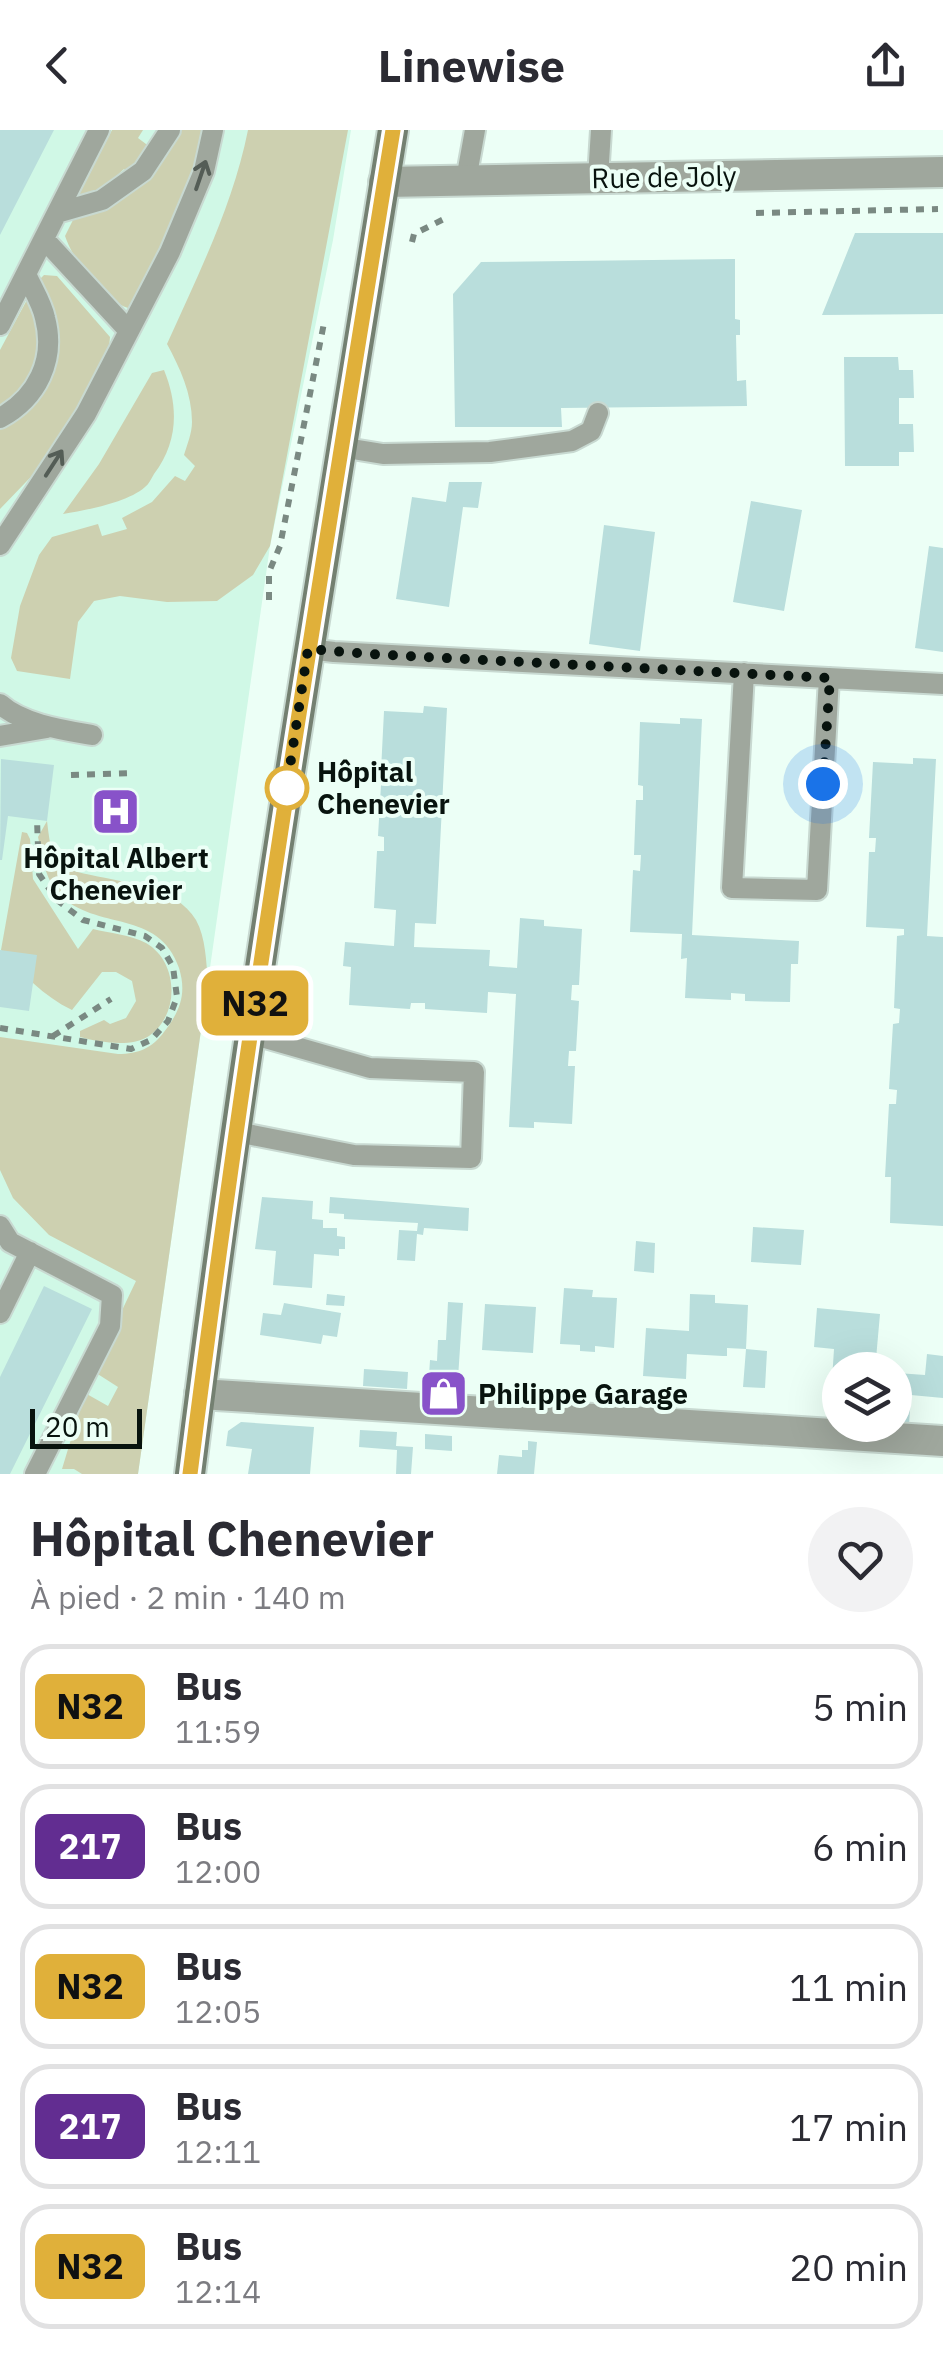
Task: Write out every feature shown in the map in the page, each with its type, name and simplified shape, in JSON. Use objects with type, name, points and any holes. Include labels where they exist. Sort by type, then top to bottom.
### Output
[{"type":"street","points":[[190,1474],[250,1034],[392,130]]},
{"type":"street","name":"Rue de Joly","points":[[384,182],[943,172]]},
{"type":"street","points":[[200,1394],[943,1441]]},
{"type":"lane","points":[[0,325],[99,130]]},
{"type":"lane","points":[[57,213],[102,200],[143,171],[170,130]]},
{"type":"lane","points":[[0,545],[86,414],[176,236],[204,171],[213,130]]},
{"type":"lane","points":[[466,180],[475,130]]},
{"type":"lane","points":[[598,178],[601,130]]},
{"type":"lane","points":[[44,240],[129,330]]},
{"type":"lane","points":[[0,418],[35,390],[48,353],[46,318],[26,274]]},
{"type":"lane","points":[[340,447],[383,454],[490,452],[572,441],[591,431],[598,413]]},
{"type":"lane","points":[[308,649],[943,684]]},
{"type":"lane","points":[[744,673],[732,888],[816,890],[830,678]]},
{"type":"lane","points":[[0,704],[51,728],[92,734]]},
{"type":"lane","points":[[0,736],[51,728]]},
{"type":"lane","points":[[237,1132],[354,1155],[471,1158],[474,1072],[370,1068],[250,1034]]},
{"type":"lane","points":[[0,1226],[10,1242],[112,1295],[110,1326],[35,1474]]},
{"type":"lane","points":[[0,1313],[30,1252]]},
{"type":"path","points":[[741,213],[943,209]]},
{"type":"path","points":[[414,234],[445,217],[465,216]]},
{"type":"path","points":[[71,775],[132,772]]},
{"type":"path","points":[[0,1028],[131,1049],[151,1040],[168,1021],[177,997],[173,967],[162,948],[145,936],[83,920],[57,900],[39,874],[36,820]]},
{"type":"path","points":[[52,1036],[111,999]]},
{"type":"shaded area","name":"Hôpital Albert Chenevier","points":[[0,130],[351,130],[333,240],[270,546],[138,1474],[0,1474]]},
{"type":"shaded area","points":[[112,130],[143,130],[138,138],[150,147],[130,175],[124,169],[113,179],[115,185],[75,202]]},
{"type":"shaded area","points":[[174,130],[203,130],[193,171],[161,257],[140,300],[128,308],[108,297],[90,278],[65,236],[73,220],[118,199]]},
{"type":"shaded area","points":[[248,130],[348,130],[270,546],[253,575],[217,601],[167,602],[120,596],[94,601],[78,622],[70,679],[17,671],[11,658],[20,606],[39,555],[52,537],[98,524],[102,536],[127,529],[122,518],[152,502],[175,476],[185,481],[195,466],[184,455],[192,426],[190,401],[167,344],[224,212]]},
{"type":"shaded area","points":[[44,275],[57,276],[110,337],[108,358],[51,456],[0,509],[0,426],[30,410],[47,383],[40,286]]},
{"type":"shaded area","points":[[29,296],[42,319],[42,351],[32,382],[0,413],[0,350]]},
{"type":"shaded area","points":[[164,370],[174,424],[168,449],[149,483],[117,502],[63,514],[99,464],[152,373]]},
{"type":"shaded area","points":[[47,821],[53,851],[62,865],[80,873],[149,888],[176,900],[196,920],[205,950],[208,981],[138,1474],[82,1474],[62,1469],[85,1393],[108,1406],[118,1387],[93,1371],[136,1281],[49,1235],[13,1198],[0,1170],[0,1037],[118,1054],[139,1051],[155,1042],[174,1017],[182,994],[181,977],[170,949],[157,936],[74,906],[59,894],[47,874],[38,837]]},
{"type":"shaded area","points":[[22,832],[30,839],[33,879],[78,949],[93,929],[146,943],[165,963],[172,989],[170,1002],[159,1027],[149,1036],[124,1043],[80,1037],[80,1031],[104,1020],[110,1024],[126,1018],[136,1001],[132,981],[116,972],[102,972],[72,1010],[25,976],[1,950]]},
{"type":"building","points":[[0,130],[54,130],[0,235]]},
{"type":"building","points":[[855,233],[943,233],[943,314],[822,315]]},
{"type":"building","points":[[735,259],[735,319],[740,320],[740,335],[736,335],[737,381],[746,380],[747,406],[561,408],[562,427],[455,427],[453,294],[481,262]]},
{"type":"building","points":[[844,357],[898,357],[899,370],[913,370],[914,398],[899,398],[899,424],[913,424],[914,452],[899,452],[899,466],[845,466]]},
{"type":"building","points":[[449,482],[482,482],[478,508],[463,507],[449,607],[396,599],[412,497],[446,502]]},
{"type":"building","points":[[751,501],[802,510],[784,611],[733,602]]},
{"type":"building","points":[[604,525],[655,532],[640,651],[589,644]]},
{"type":"building","points":[[929,546],[943,548],[943,652],[915,648]]},
{"type":"building","points":[[424,706],[447,708],[436,924],[415,923],[414,947],[490,950],[489,966],[517,968],[520,918],[544,920],[544,926],[582,929],[579,985],[572,985],[571,1000],[579,1001],[576,1051],[569,1051],[568,1066],[575,1066],[572,1124],[534,1122],[534,1128],[509,1127],[516,994],[488,992],[487,1013],[425,1009],[425,1003],[411,1003],[410,1009],[349,1005],[351,967],[343,966],[345,942],[394,946],[396,910],[374,908],[377,851],[384,851],[384,837],[378,836],[381,785],[387,786],[387,771],[381,771],[384,711],[423,713]]},
{"type":"building","points":[[680,718],[702,719],[692,935],[799,941],[798,964],[791,964],[790,1002],[745,1001],[745,994],[731,993],[731,1000],[685,998],[687,958],[681,959],[682,934],[630,932],[633,870],[640,871],[641,855],[634,855],[636,800],[643,800],[643,786],[638,785],[640,722],[680,724]]},
{"type":"building","points":[[913,758],[936,759],[927,936],[943,937],[943,1226],[890,1223],[891,1177],[885,1177],[889,1104],[896,1104],[897,1090],[889,1089],[893,1024],[899,1023],[900,1009],[894,1008],[897,936],[904,935],[904,929],[866,927],[869,852],[875,852],[876,838],[869,838],[873,762],[913,764]]},
{"type":"building","points":[[1,759],[54,765],[47,821],[8,816],[0,860]]},
{"type":"building","points":[[0,950],[37,955],[29,1011],[0,1007]]},
{"type":"building","points":[[262,1197],[313,1201],[312,1219],[323,1220],[323,1228],[337,1228],[337,1236],[345,1237],[345,1249],[339,1249],[339,1256],[314,1254],[312,1288],[273,1285],[276,1251],[255,1249]]},
{"type":"building","points":[[330,1197],[469,1208],[468,1231],[424,1228],[423,1235],[417,1234],[415,1261],[397,1260],[399,1230],[417,1231],[418,1223],[344,1219],[344,1214],[329,1213]]},
{"type":"building","points":[[753,1227],[804,1230],[801,1265],[751,1262]]},
{"type":"building","points":[[636,1241],[655,1243],[654,1273],[634,1271]]},
{"type":"building","points":[[44,1286],[92,1309],[10,1474],[0,1474],[0,1377]]},
{"type":"building","points":[[564,1288],[593,1290],[592,1297],[617,1298],[614,1348],[595,1346],[595,1352],[580,1351],[580,1345],[560,1344]]},
{"type":"building","points":[[327,1294],[345,1296],[344,1306],[326,1305]]},
{"type":"building","points":[[690,1294],[715,1295],[715,1303],[748,1305],[746,1349],[727,1348],[727,1356],[687,1354],[686,1379],[643,1376],[646,1328],[689,1331]]},
{"type":"building","points":[[448,1302],[463,1303],[457,1393],[428,1391],[430,1360],[437,1361],[438,1340],[446,1340]]},
{"type":"building","points":[[284,1303],[341,1313],[337,1337],[323,1335],[321,1344],[260,1335],[263,1313],[281,1315]]},
{"type":"building","points":[[485,1304],[536,1307],[533,1353],[482,1350]]},
{"type":"building","points":[[817,1308],[880,1314],[877,1352],[834,1352],[814,1347]]},
{"type":"building","points":[[746,1349],[767,1351],[765,1388],[743,1387]]},
{"type":"building","points":[[927,1354],[943,1356],[943,1398],[912,1395],[912,1374],[925,1375]]},
{"type":"building","points":[[364,1369],[408,1372],[407,1389],[363,1386]]},
{"type":"building","points":[[241,1422],[314,1427],[310,1474],[248,1474],[252,1449],[226,1446],[228,1431]]},
{"type":"building","points":[[360,1430],[397,1432],[396,1446],[413,1447],[411,1474],[396,1474],[397,1450],[359,1447]]},
{"type":"building","points":[[425,1434],[452,1436],[452,1451],[425,1449]]},
{"type":"building","points":[[528,1441],[537,1442],[534,1474],[497,1474],[499,1455],[522,1457],[522,1450],[528,1450]]},
{"type":"bus line","name":"N32","points":[[190,1474],[277,852],[393,130]]},
{"type":"place","name":"Hôpital Chenevier","points":[[287,788]]},
{"type":"place","name":"Hôpital Albert Chenevier","points":[[116,811]]},
{"type":"place","name":"Philippe Garage","points":[[443,1394]]},
{"type":"route","points":[[287,788],[286,792],[308,649],[830,678],[823,784]]}]
